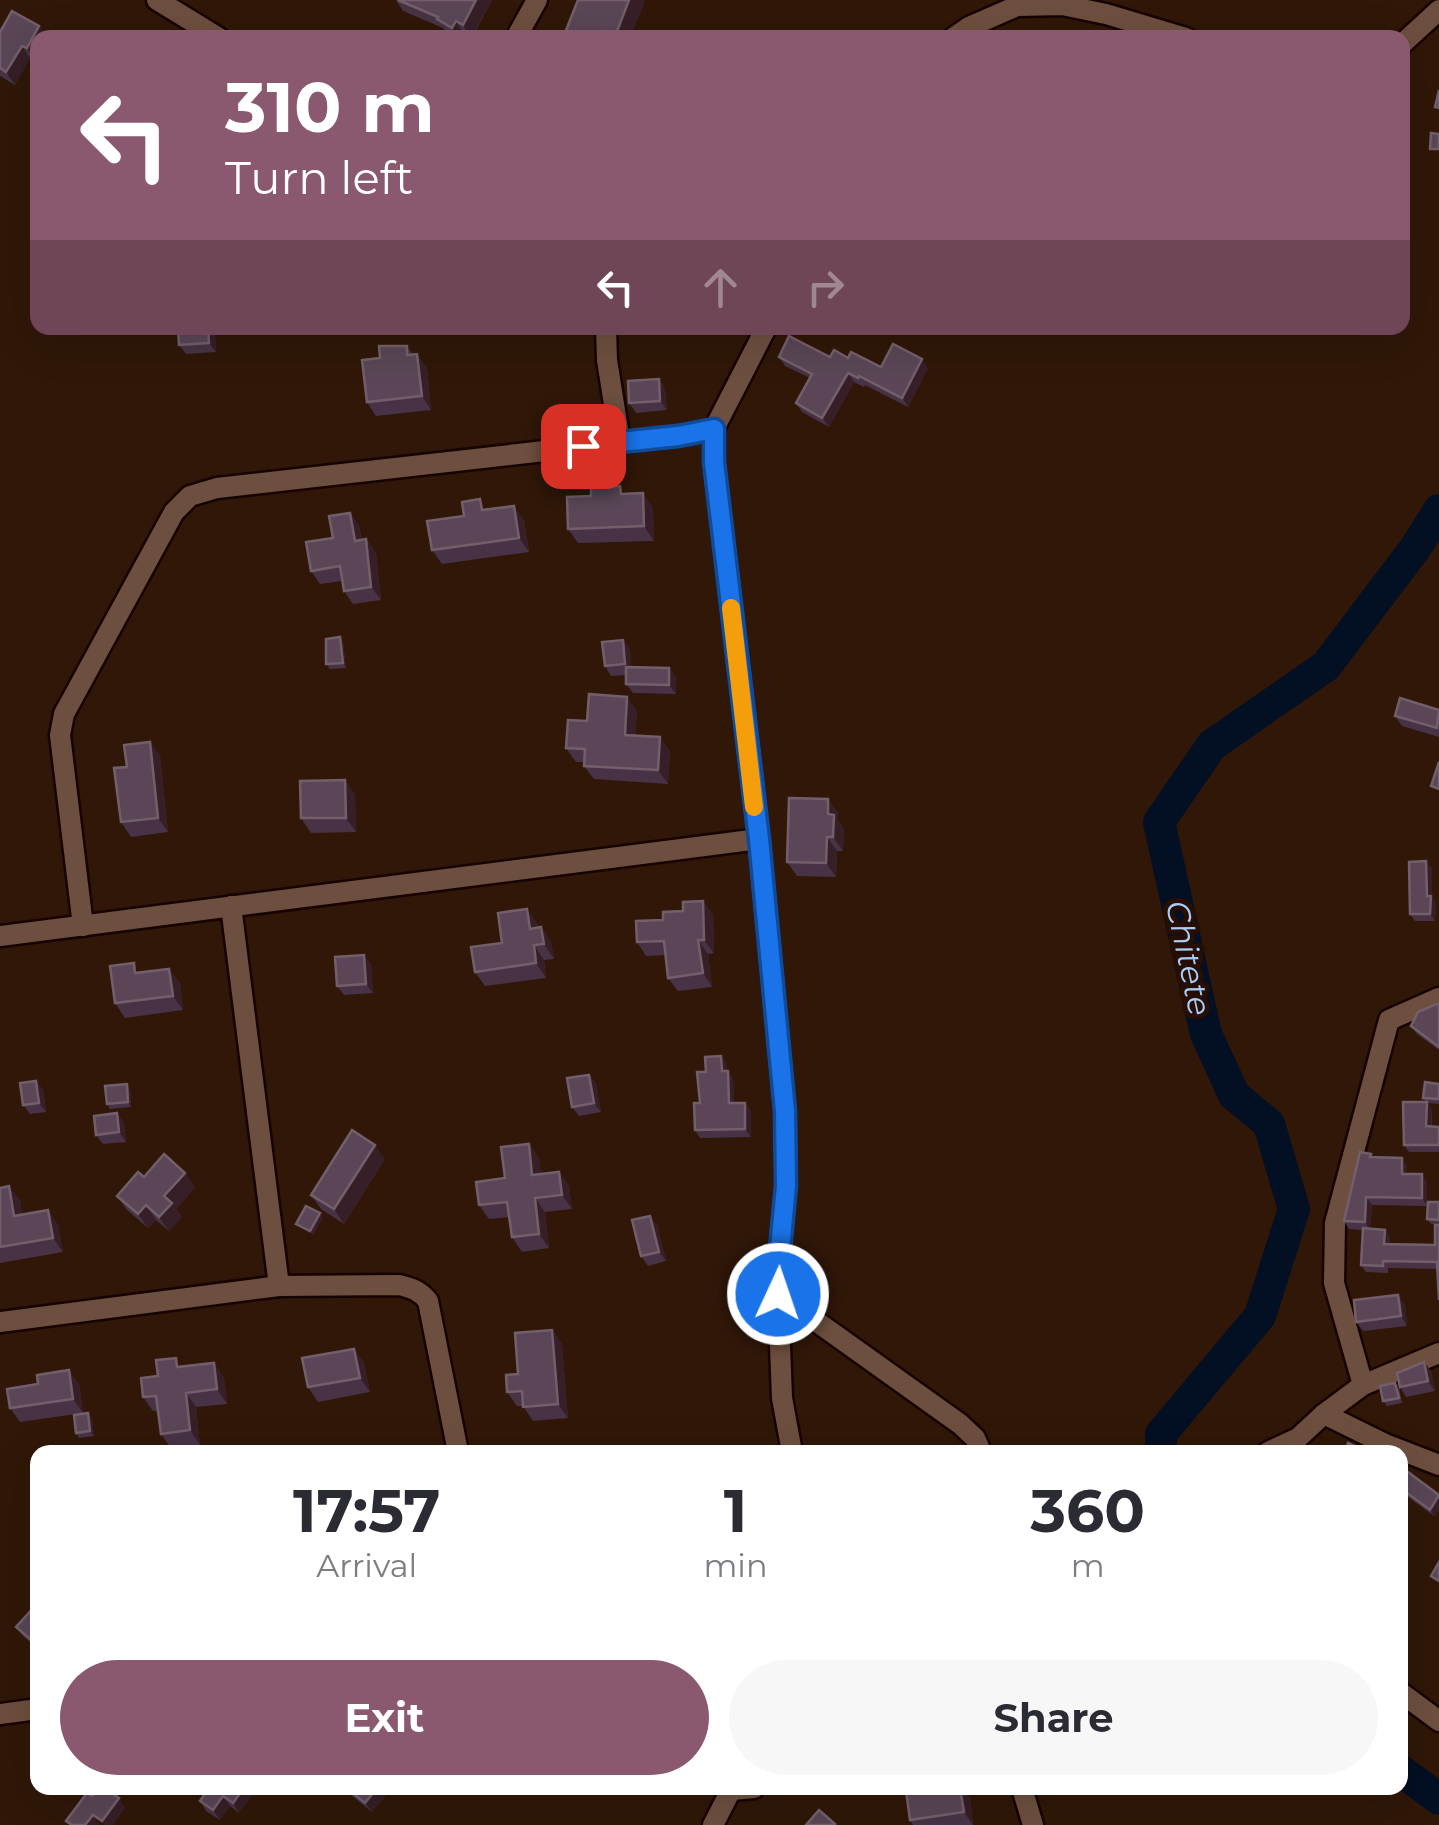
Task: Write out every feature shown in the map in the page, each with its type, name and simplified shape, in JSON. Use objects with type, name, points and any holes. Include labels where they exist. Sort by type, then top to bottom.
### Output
[{"type":"street","points":[[157,0],[205,30]]},
{"type":"street","points":[[521,30],[538,0]]},
{"type":"street","points":[[1410,37],[1439,10],[1416,0]]},
{"type":"street","points":[[965,30],[1017,6],[1062,4],[1159,30]]},
{"type":"street","points":[[606,335],[620,442]]},
{"type":"street","points":[[762,335],[714,429],[714,462],[759,839],[785,1111],[786,1186],[778,1294],[782,1398],[791,1445]]},
{"type":"street","points":[[83,926],[60,736],[64,714],[174,512],[190,496],[217,488],[714,429]]},
{"type":"street","points":[[0,936],[759,839]]},
{"type":"street","points":[[231,906],[280,1286]]},
{"type":"street","points":[[1362,1385],[1334,1283],[1335,1223],[1388,1020],[1439,998]]},
{"type":"street","points":[[0,1322],[280,1286],[400,1285],[422,1293],[428,1301],[457,1445]]},
{"type":"street","points":[[778,1294],[960,1424],[978,1445]]},
{"type":"street","points":[[1297,1445],[1324,1414],[1362,1385],[1439,1352]]},
{"type":"street","points":[[1324,1414],[1387,1445]]},
{"type":"street","points":[[1408,1453],[1439,1464]]},
{"type":"street","points":[[1408,1698],[1439,1721]]},
{"type":"street","points":[[0,1714],[30,1711]]},
{"type":"street","points":[[713,1825],[728,1795]]},
{"type":"street","points":[[1024,1795],[1033,1825]]},
{"type":"building","points":[[398,0],[476,0],[463,25],[456,21],[452,28],[438,17]]},
{"type":"building","points":[[578,0],[629,0],[618,30],[566,30]]},
{"type":"building","points":[[12,11],[39,26],[30,30],[27,48],[22,46],[6,72],[0,68],[0,32]]},
{"type":"building","points":[[1431,133],[1439,134],[1439,149],[1430,149]]},
{"type":"building","points":[[178,335],[208,335],[209,343],[179,345]]},
{"type":"building","points":[[789,336],[830,357],[834,350],[848,358],[851,352],[881,367],[893,344],[922,359],[902,398],[848,373],[822,418],[796,403],[812,374],[779,357]]},
{"type":"building","points":[[379,346],[407,346],[407,355],[417,354],[422,396],[367,402],[362,360],[380,358]]},
{"type":"building","points":[[659,379],[660,401],[629,403],[628,381]]},
{"type":"building","points":[[620,486],[621,494],[643,493],[644,526],[568,529],[567,497],[591,496],[591,488]]},
{"type":"building","points":[[480,499],[482,510],[514,506],[519,538],[432,550],[427,521],[464,516],[462,502]]},
{"type":"building","points":[[350,513],[355,541],[366,539],[371,587],[344,591],[340,566],[311,571],[306,542],[333,538],[329,516]]},
{"type":"building","points":[[340,637],[343,663],[326,664],[326,639]]},
{"type":"building","points":[[623,640],[625,664],[605,666],[602,642]]},
{"type":"building","points":[[626,667],[669,668],[669,685],[626,684]]},
{"type":"building","points":[[589,694],[627,697],[625,735],[660,737],[658,770],[584,766],[585,749],[566,748],[568,720],[587,721]]},
{"type":"building","points":[[1400,698],[1439,710],[1437,728],[1395,716]]},
{"type":"building","points":[[150,742],[158,818],[121,822],[114,768],[127,767],[124,745]]},
{"type":"building","points":[[1439,762],[1439,789],[1431,786]]},
{"type":"building","points":[[345,780],[346,818],[301,818],[300,781]]},
{"type":"building","points":[[789,798],[828,799],[828,814],[834,815],[833,837],[827,837],[826,863],[787,862]]},
{"type":"building","points":[[1426,861],[1430,914],[1410,914],[1409,862]]},
{"type":"building","points":[[703,901],[704,940],[698,940],[703,973],[668,978],[664,941],[637,942],[636,921],[663,920],[663,912],[683,911],[683,902]]},
{"type":"building","points":[[527,909],[530,929],[541,927],[544,944],[534,945],[536,963],[475,972],[471,947],[502,943],[498,913]]},
{"type":"building","points":[[364,955],[366,984],[337,986],[335,957]]},
{"type":"building","points":[[134,963],[135,973],[169,969],[173,996],[115,1003],[110,966]]},
{"type":"building","points":[[1439,1003],[1439,1047],[1411,1026],[1418,1012]]},
{"type":"building","points":[[721,1056],[722,1071],[728,1071],[729,1103],[745,1103],[745,1129],[695,1130],[694,1103],[700,1103],[697,1072],[706,1072],[705,1057]]},
{"type":"building","points":[[589,1075],[594,1103],[572,1107],[567,1078]]},
{"type":"building","points":[[36,1081],[39,1103],[23,1105],[20,1083]]},
{"type":"building","points":[[1425,1082],[1439,1084],[1439,1099],[1423,1098]]},
{"type":"building","points":[[127,1084],[128,1102],[107,1104],[105,1086]]},
{"type":"building","points":[[1403,1102],[1427,1102],[1426,1126],[1439,1127],[1439,1145],[1404,1145]]},
{"type":"building","points":[[117,1113],[119,1132],[96,1135],[94,1116]]},
{"type":"building","points":[[352,1130],[375,1145],[334,1209],[311,1195]]},
{"type":"building","points":[[529,1144],[532,1175],[559,1172],[562,1195],[535,1198],[539,1234],[512,1237],[507,1202],[479,1205],[476,1182],[505,1178],[501,1147]]},
{"type":"building","points":[[1360,1152],[1371,1154],[1370,1157],[1402,1158],[1402,1174],[1422,1174],[1422,1198],[1366,1197],[1365,1222],[1344,1221]]},
{"type":"building","points":[[164,1154],[185,1173],[164,1196],[172,1203],[159,1217],[146,1205],[138,1214],[117,1196],[138,1172],[144,1177]]},
{"type":"building","points":[[9,1186],[14,1216],[48,1210],[53,1238],[0,1247],[0,1188]]},
{"type":"building","points":[[1428,1202],[1439,1202],[1439,1220],[1427,1219]]},
{"type":"building","points":[[306,1206],[320,1213],[310,1231],[296,1224]]},
{"type":"building","points":[[650,1216],[659,1252],[641,1256],[632,1220]]},
{"type":"building","points":[[1435,1225],[1439,1225],[1439,1300],[1437,1262],[1383,1261],[1383,1266],[1361,1265],[1363,1228],[1385,1230],[1384,1244],[1435,1245]]},
{"type":"building","points":[[1398,1295],[1401,1316],[1356,1322],[1354,1300]]},
{"type":"building","points":[[552,1330],[558,1404],[523,1407],[522,1391],[507,1392],[506,1375],[518,1374],[515,1333]]},
{"type":"building","points":[[354,1349],[360,1378],[308,1387],[302,1358]]},
{"type":"building","points":[[176,1358],[177,1367],[214,1363],[217,1389],[186,1393],[190,1430],[161,1434],[156,1396],[143,1397],[141,1378],[158,1376],[156,1360]]},
{"type":"building","points":[[1424,1362],[1428,1381],[1400,1387],[1397,1373]]},
{"type":"building","points":[[69,1370],[73,1399],[10,1408],[7,1389],[38,1384],[37,1375]]},
{"type":"building","points":[[1395,1383],[1399,1398],[1383,1401],[1380,1386]]},
{"type":"building","points":[[88,1413],[90,1431],[76,1433],[74,1415]]},
{"type":"building","points":[[1408,1472],[1439,1495],[1430,1510],[1408,1494]]},
{"type":"building","points":[[1439,1562],[1439,1581],[1431,1576]]},
{"type":"building","points":[[30,1612],[30,1639],[16,1627]]},
{"type":"building","points":[[86,1795],[119,1798],[102,1821],[93,1815],[85,1825],[66,1821]]},
{"type":"building","points":[[204,1795],[239,1795],[233,1803],[223,1796],[213,1810],[200,1801]]},
{"type":"building","points":[[355,1795],[371,1795],[365,1803]]},
{"type":"building","points":[[907,1795],[961,1795],[964,1812],[910,1820]]},
{"type":"building","points":[[819,1810],[835,1824],[806,1825]]},
{"type":"waterway","name":"Chitete","points":[[1161,1445],[1161,1434],[1260,1316],[1294,1209],[1269,1124],[1234,1095],[1206,1034],[1159,822],[1212,745],[1326,666],[1416,547],[1439,510]]},
{"type":"waterway","name":"Chitete","points":[[1408,1776],[1439,1799]]},
{"type":"slow traffic","points":[[731,608],[754,807]]},
{"type":"route","points":[[583,446],[714,429],[714,462],[759,839],[785,1111],[786,1186],[778,1294]]}]
